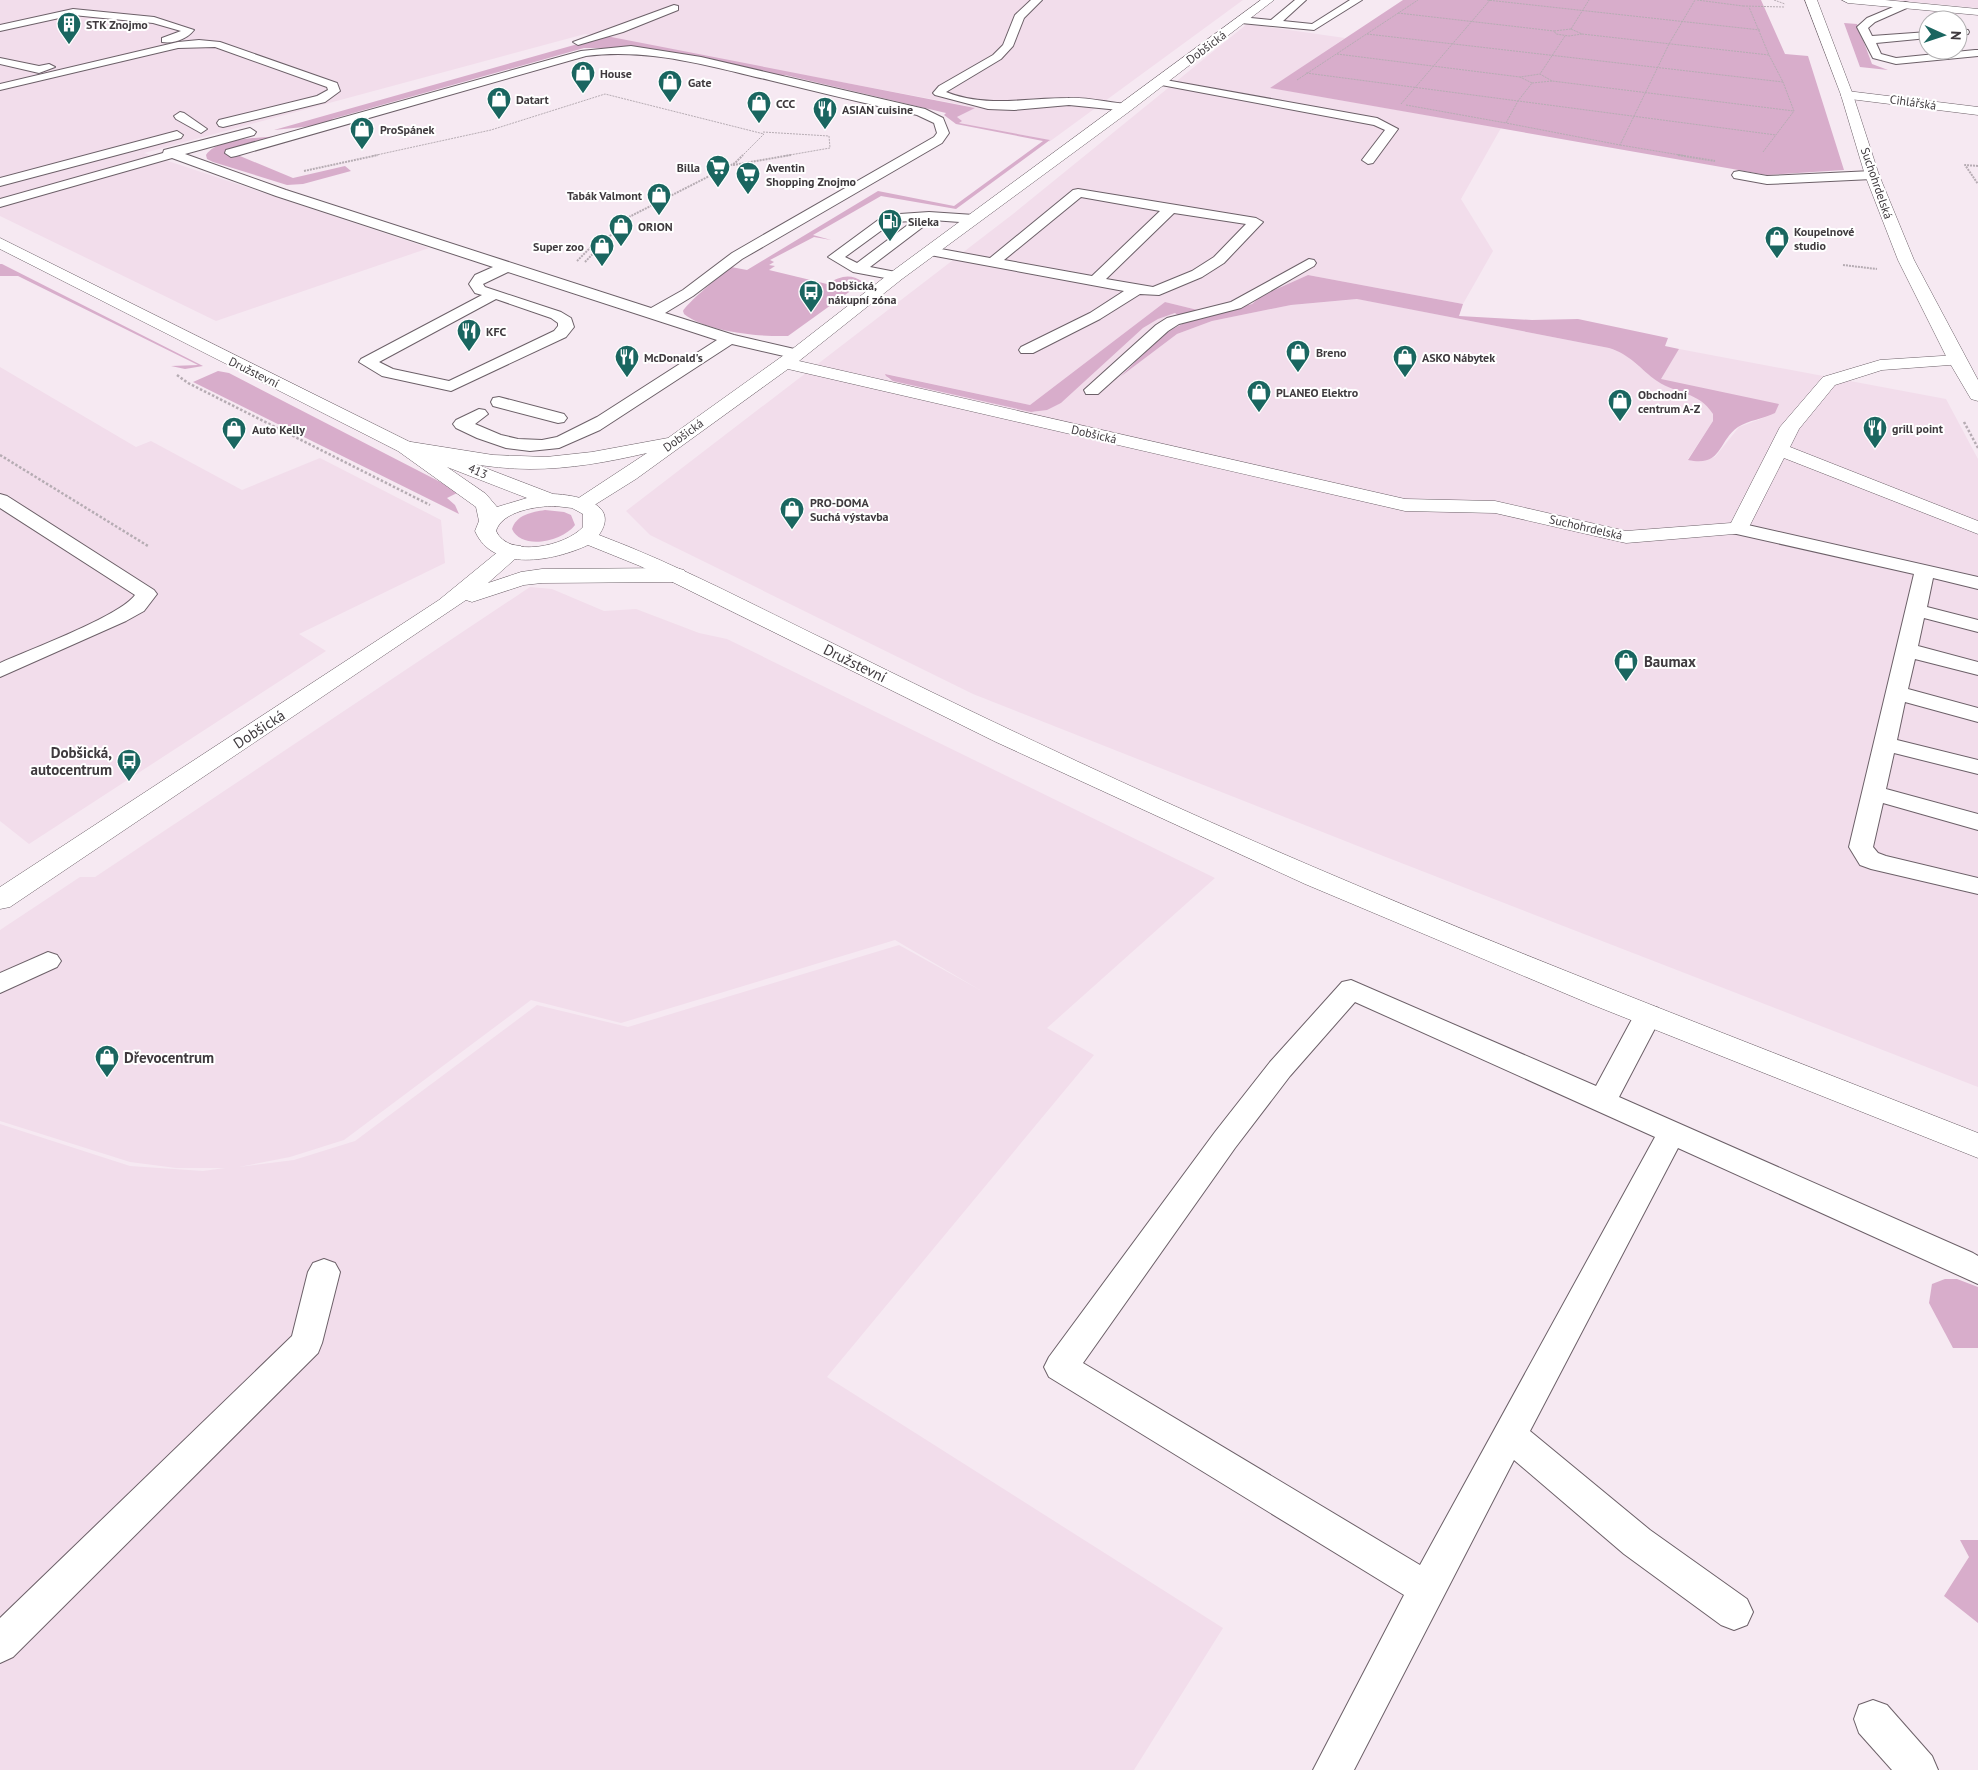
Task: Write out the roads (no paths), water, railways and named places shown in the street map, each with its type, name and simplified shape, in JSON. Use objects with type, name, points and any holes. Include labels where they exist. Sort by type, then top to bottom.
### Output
[{"type":"street","name":"Dobšická","points":[[581,505],[629,475],[791,358],[896,276],[1125,108],[1268,0]]},
{"type":"street","name":"Suchohrdelská","points":[[1811,0],[1848,95],[1872,175],[1906,260],[1957,360],[1978,395]]},
{"type":"street","points":[[1848,0],[1978,12]]},
{"type":"street","name":"Cihlářská","points":[[1848,95],[1978,111]]},
{"type":"street","name":"Družstevní","points":[[0,243],[405,447],[479,498],[486,505],[490,522],[487,531],[490,540],[499,546],[513,551]]},
{"type":"street","name":"Dobšická","points":[[791,358],[1405,505]]},
{"type":"street","points":[[1739,529],[1790,427],[1829,381],[1880,365],[1957,360]]},
{"type":"street","points":[[405,447],[505,462],[547,464],[593,458],[674,442]]},
{"type":"street","name":"413","points":[[405,447],[458,463],[549,500]]},
{"type":"street","points":[[1780,450],[1978,528]]},
{"type":"street","points":[[490,522],[500,513],[514,506],[549,500],[581,505],[591,511],[595,519],[594,528],[586,537],[575,544],[552,550],[528,553],[513,551]]},
{"type":"street","name":"Suchohrdelská","points":[[1405,505],[1495,507],[1626,537],[1739,529]]},
{"type":"street","name":"Družstevní","points":[[586,537],[627,551],[1034,752],[1353,894],[1648,1015],[1978,1146]]},
{"type":"street","name":"Dobšická","points":[[0,900],[447,605],[513,551]]},
{"type":"street","points":[[447,605],[500,585],[542,576],[676,575]]},
{"type":"lane","points":[[1037,0],[1019,18],[1008,46],[997,57],[942,88],[939,92],[944,96],[988,105],[1014,106],[1069,101],[1125,108]]},
{"type":"lane","points":[[1274,23],[1301,0]]},
{"type":"lane","points":[[1241,20],[1314,27],[1356,0]]},
{"type":"lane","points":[[1905,5],[1871,20],[1862,27],[1877,56],[1896,61],[1975,53]]},
{"type":"lane","points":[[426,85],[620,30],[674,8]]},
{"type":"lane","points":[[0,28],[73,12],[154,20],[188,30],[182,36],[39,70],[0,61]]},
{"type":"lane","points":[[1868,40],[1918,36]]},
{"type":"lane","points":[[0,87],[178,45],[199,43],[216,44],[334,85],[334,91],[321,98],[1,182]]},
{"type":"lane","points":[[231,153],[586,53],[617,50],[670,54],[702,61],[921,112],[939,121],[943,132],[938,140],[737,256],[688,293],[654,314]]},
{"type":"lane","points":[[51,75],[88,80]]},
{"type":"lane","points":[[1160,82],[1377,122],[1392,129],[1368,160]]},
{"type":"lane","points":[[180,116],[201,129]]},
{"type":"lane","points":[[0,203],[262,129]]},
{"type":"lane","points":[[233,137],[317,129]]},
{"type":"lane","points":[[146,144],[281,193],[791,358]]},
{"type":"lane","points":[[1739,175],[1766,180],[1785,180],[1820,176],[1872,175]]},
{"type":"lane","points":[[930,251],[992,263],[1154,292],[1197,274],[1218,260],[1256,222],[1078,193],[992,263]]},
{"type":"lane","points":[[1095,281],[1170,208]]},
{"type":"lane","points":[[853,267],[912,216]]},
{"type":"lane","points":[[896,276],[853,267],[835,257],[890,218],[929,216],[974,219]]},
{"type":"lane","points":[[853,267],[929,216]]},
{"type":"lane","points":[[1092,390],[1162,328],[1173,321],[1236,305],[1309,264]]},
{"type":"lane","points":[[495,294],[367,362],[388,373],[451,386],[560,334],[566,327],[565,321],[556,315],[495,294],[480,290],[476,284],[480,278],[508,266]]},
{"type":"lane","points":[[1027,350],[1095,316],[1138,289]]},
{"type":"lane","points":[[478,414],[462,424],[480,433],[529,432],[567,439],[613,414],[730,339]]},
{"type":"lane","points":[[499,402],[558,418]]},
{"type":"lane","points":[[0,500],[147,594],[137,607],[120,617],[0,671]]},
{"type":"lane","points":[[1739,529],[1978,583]]},
{"type":"lane","points":[[1925,570],[1862,847],[1869,859],[1978,886]]},
{"type":"lane","points":[[1916,610],[1978,626]]},
{"type":"lane","points":[[1907,650],[1978,669]]},
{"type":"lane","points":[[1897,693],[1978,715]]},
{"type":"lane","points":[[1885,744],[1978,767]]},
{"type":"lane","points":[[1874,793],[1978,822]]},
{"type":"lane","points":[[0,984],[48,961]]},
{"type":"lane","points":[[1427,1589],[1061,1367],[1224,1140],[1280,1069],[1351,989],[1962,1262],[1978,1271]]},
{"type":"lane","points":[[1602,1102],[1648,1015]]},
{"type":"lane","points":[[1333,1770],[1427,1589],[1672,1132]]},
{"type":"lane","points":[[0,1644],[306,1343],[324,1272]]},
{"type":"lane","points":[[1510,1435],[1637,1542],[1734,1612]]},
{"type":"lane","points":[[1873,1719],[1918,1770]]},
{"type":"place","name":"STK Znojmo","points":[[69,45]]},
{"type":"place","name":"House","points":[[583,94]]},
{"type":"place","name":"Gate","points":[[670,103]]},
{"type":"place","name":"Datart","points":[[499,120]]},
{"type":"place","name":"CCC","points":[[759,124]]},
{"type":"place","name":"ASIAN cuisine","points":[[825,130]]},
{"type":"place","name":"ProSpánek","points":[[362,150]]},
{"type":"place","name":"Billa","points":[[718,188]]},
{"type":"place","name":"Aventin Shopping Znojmo","points":[[748,195]]},
{"type":"place","name":"Tabák Valmont","points":[[659,216]]},
{"type":"place","name":"Sileka","points":[[890,242]]},
{"type":"place","name":"ORION","points":[[621,247]]},
{"type":"place","name":"Koupelnové studio","points":[[1777,259]]},
{"type":"place","name":"Super zoo","points":[[602,267]]},
{"type":"place","name":"Dobšická, nákupní zóna","points":[[811,313]]},
{"type":"place","name":"KFC","points":[[469,352]]},
{"type":"place","name":"Breno","points":[[1298,373]]},
{"type":"place","name":"McDonald's","points":[[627,378]]},
{"type":"place","name":"ASKO Nábytek","points":[[1405,378]]},
{"type":"place","name":"PLANEO Elektro","points":[[1259,413]]},
{"type":"place","name":"Obchodní centrum A-Z","points":[[1620,422]]},
{"type":"place","name":"grill point","points":[[1875,449]]},
{"type":"place","name":"Auto Kelly","points":[[234,450]]},
{"type":"place","name":"PRO-DOMA Suchá výstavba","points":[[792,530]]},
{"type":"place","name":"Baumax","points":[[1626,682]]},
{"type":"place","name":"Dobšická, autocentrum","points":[[129,782]]},
{"type":"place","name":"Dřevocentrum","points":[[107,1078]]}]
